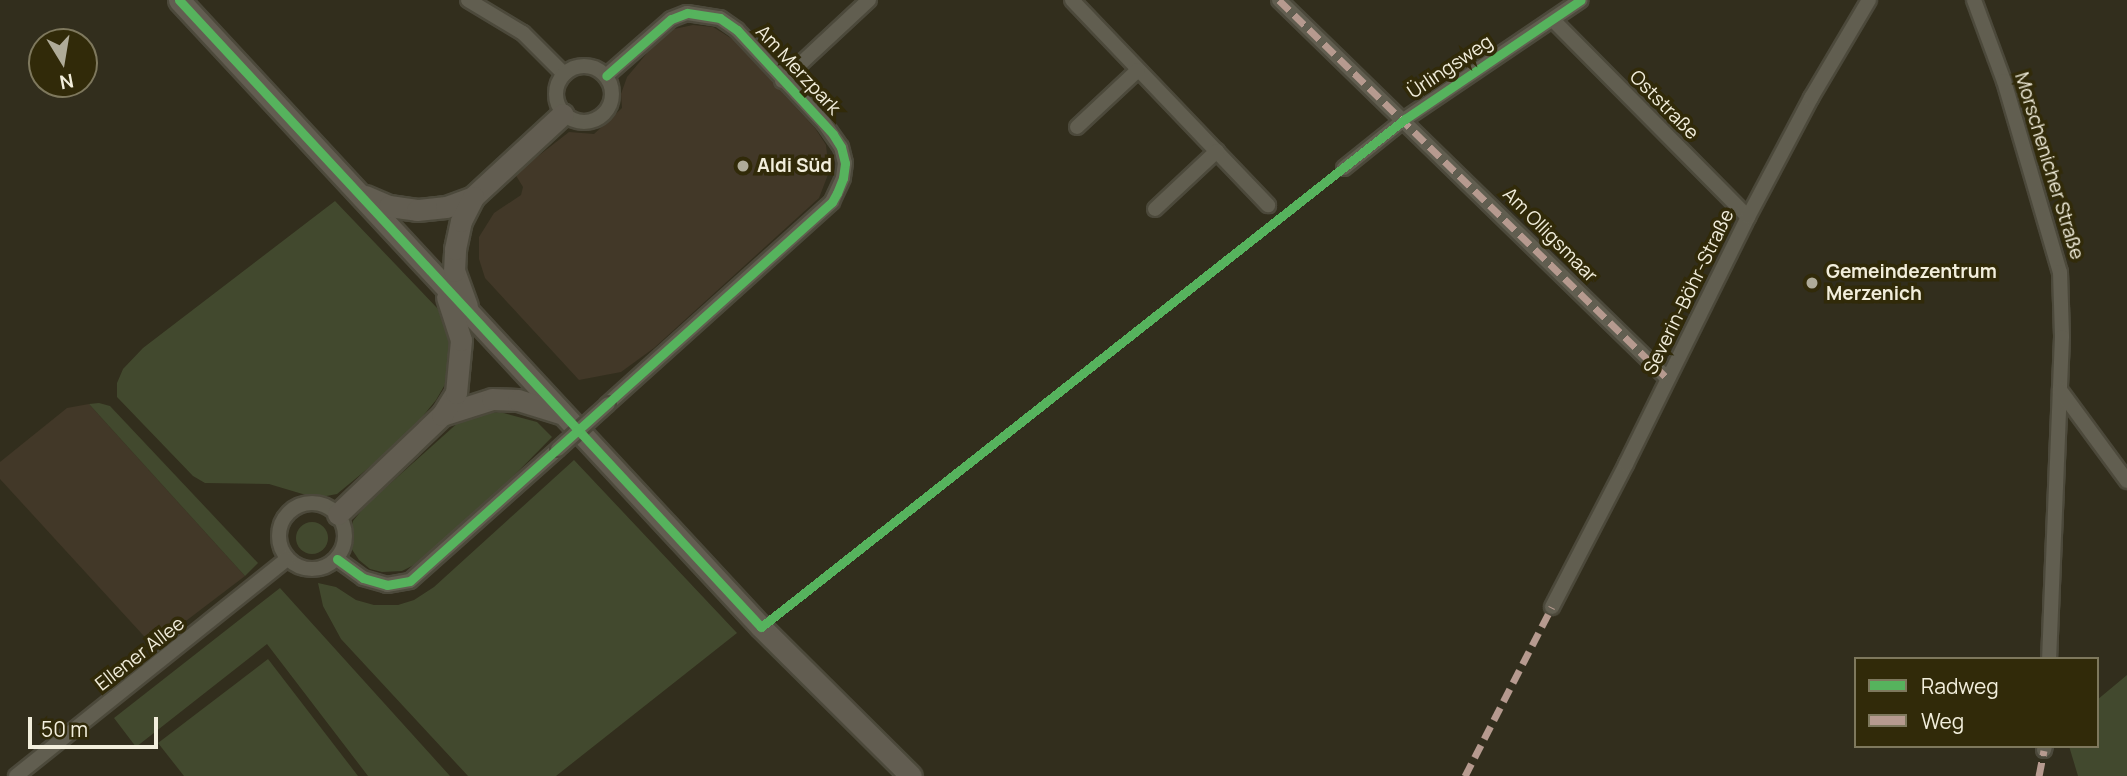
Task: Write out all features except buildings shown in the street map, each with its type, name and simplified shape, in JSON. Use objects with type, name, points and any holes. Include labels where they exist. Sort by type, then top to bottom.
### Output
[{"type":"main road","points":[[179,0],[761,626],[911,776]]},
{"type":"main road","points":[[473,317],[461,295],[454,271],[461,221],[473,197],[563,114]]},
{"type":"main road","points":[[360,194],[389,206],[417,210],[446,207],[473,197]]},
{"type":"main road","points":[[338,514],[442,415],[456,393],[461,340],[454,311],[440,283]]},
{"type":"main road","points":[[442,415],[492,399],[541,405],[565,415]]},
{"type":"street","points":[[468,0],[523,33],[564,74]]},
{"type":"street","points":[[782,81],[869,0]]},
{"type":"street","points":[[1073,0],[1268,205]]},
{"type":"street","name":"Am Olligsmaar","points":[[1279,0],[1405,119],[1668,378]]},
{"type":"street","name":"Ürlingsweg","points":[[1343,168],[1405,119],[1581,0]]},
{"type":"street","name":"Severin-Böhr-Straße","points":[[1552,607],[1748,217],[1811,98],[1869,0]]},
{"type":"street","name":"Morschenicher Straße","points":[[1974,0],[2004,80],[2056,250],[2062,295],[2049,657]]},
{"type":"street","name":"Am Merzpark","points":[[337,559],[363,578],[387,585],[410,581],[832,202],[844,178],[841,146],[824,123],[737,30],[720,18],[702,13],[687,13],[671,19],[606,76]]},
{"type":"street","name":"Oststraße","points":[[1553,20],[1748,217]]},
{"type":"street","points":[[591,66],[606,76],[611,83],[612,100],[604,115],[588,123],[570,120],[563,114],[558,107],[556,89],[564,74],[572,68],[591,66]]},
{"type":"street","points":[[1077,127],[1138,71]]},
{"type":"street","points":[[1155,209],[1217,152]]},
{"type":"street","points":[[2060,390],[2127,481]]},
{"type":"street","points":[[315,503],[338,514],[345,537],[337,559],[329,565],[310,570],[287,559],[280,548],[278,535],[281,522],[289,511],[301,504],[315,503]]},
{"type":"street","name":"Ellener Allee","points":[[16,776],[287,559]]},
{"type":"shaded area","points":[[693,25],[713,27],[734,40],[815,128],[826,145],[829,172],[819,198],[654,348],[621,372],[579,380],[485,278],[479,259],[479,237],[494,213],[521,195],[523,187],[515,174],[569,132],[594,134],[622,108],[621,94],[627,77],[658,40],[674,29]]},
{"type":"shaded area","points":[[89,404],[245,576],[153,646],[0,479],[0,462],[67,408]]},
{"type":"green space","points":[[335,201],[439,310],[448,325],[452,345],[447,381],[436,400],[406,437],[337,494],[316,498],[269,484],[205,483],[193,476],[117,397],[117,383],[123,369],[143,348]]},
{"type":"green space","points":[[89,404],[110,406],[258,563],[245,576]]},
{"type":"green space","points":[[500,412],[537,422],[552,437],[500,490],[414,565],[402,571],[382,572],[370,569],[359,560],[351,548],[350,534],[353,521],[365,506],[461,420],[479,414]]},
{"type":"green space","points":[[574,460],[737,633],[556,776],[468,776],[341,639],[323,606],[318,583],[336,587],[356,600],[374,605],[398,605],[414,600],[434,587]]},
{"type":"green space","points":[[312,522],[323,527],[328,538],[323,549],[312,554],[301,549],[296,538],[301,527]]},
{"type":"green space","points":[[280,588],[450,776],[368,776],[267,644],[136,747],[114,718]]},
{"type":"green space","points":[[268,659],[358,776],[184,776],[158,743]]},
{"type":"green space","points":[[2127,675],[2127,776],[2078,776],[2070,748],[2099,748],[2099,698]]},
{"type":"marked path","points":[[1279,0],[1667,378]]},
{"type":"marked path","points":[[1465,776],[1552,607]]},
{"type":"marked path","points":[[2039,776],[2044,750]]},
{"type":"cycle path","points":[[179,0],[761,627],[1405,119],[1581,0]]},
{"type":"cycle path","points":[[337,559],[363,578],[387,585],[410,581],[832,202],[837,193],[845,163],[841,147],[833,134],[737,30],[720,18],[687,13],[671,19],[606,76]]},
{"type":"place","name":"Aldi Süd","points":[[743,166]]},
{"type":"place","name":"Gemeindezentrum Merzenich","points":[[1812,283]]}]
